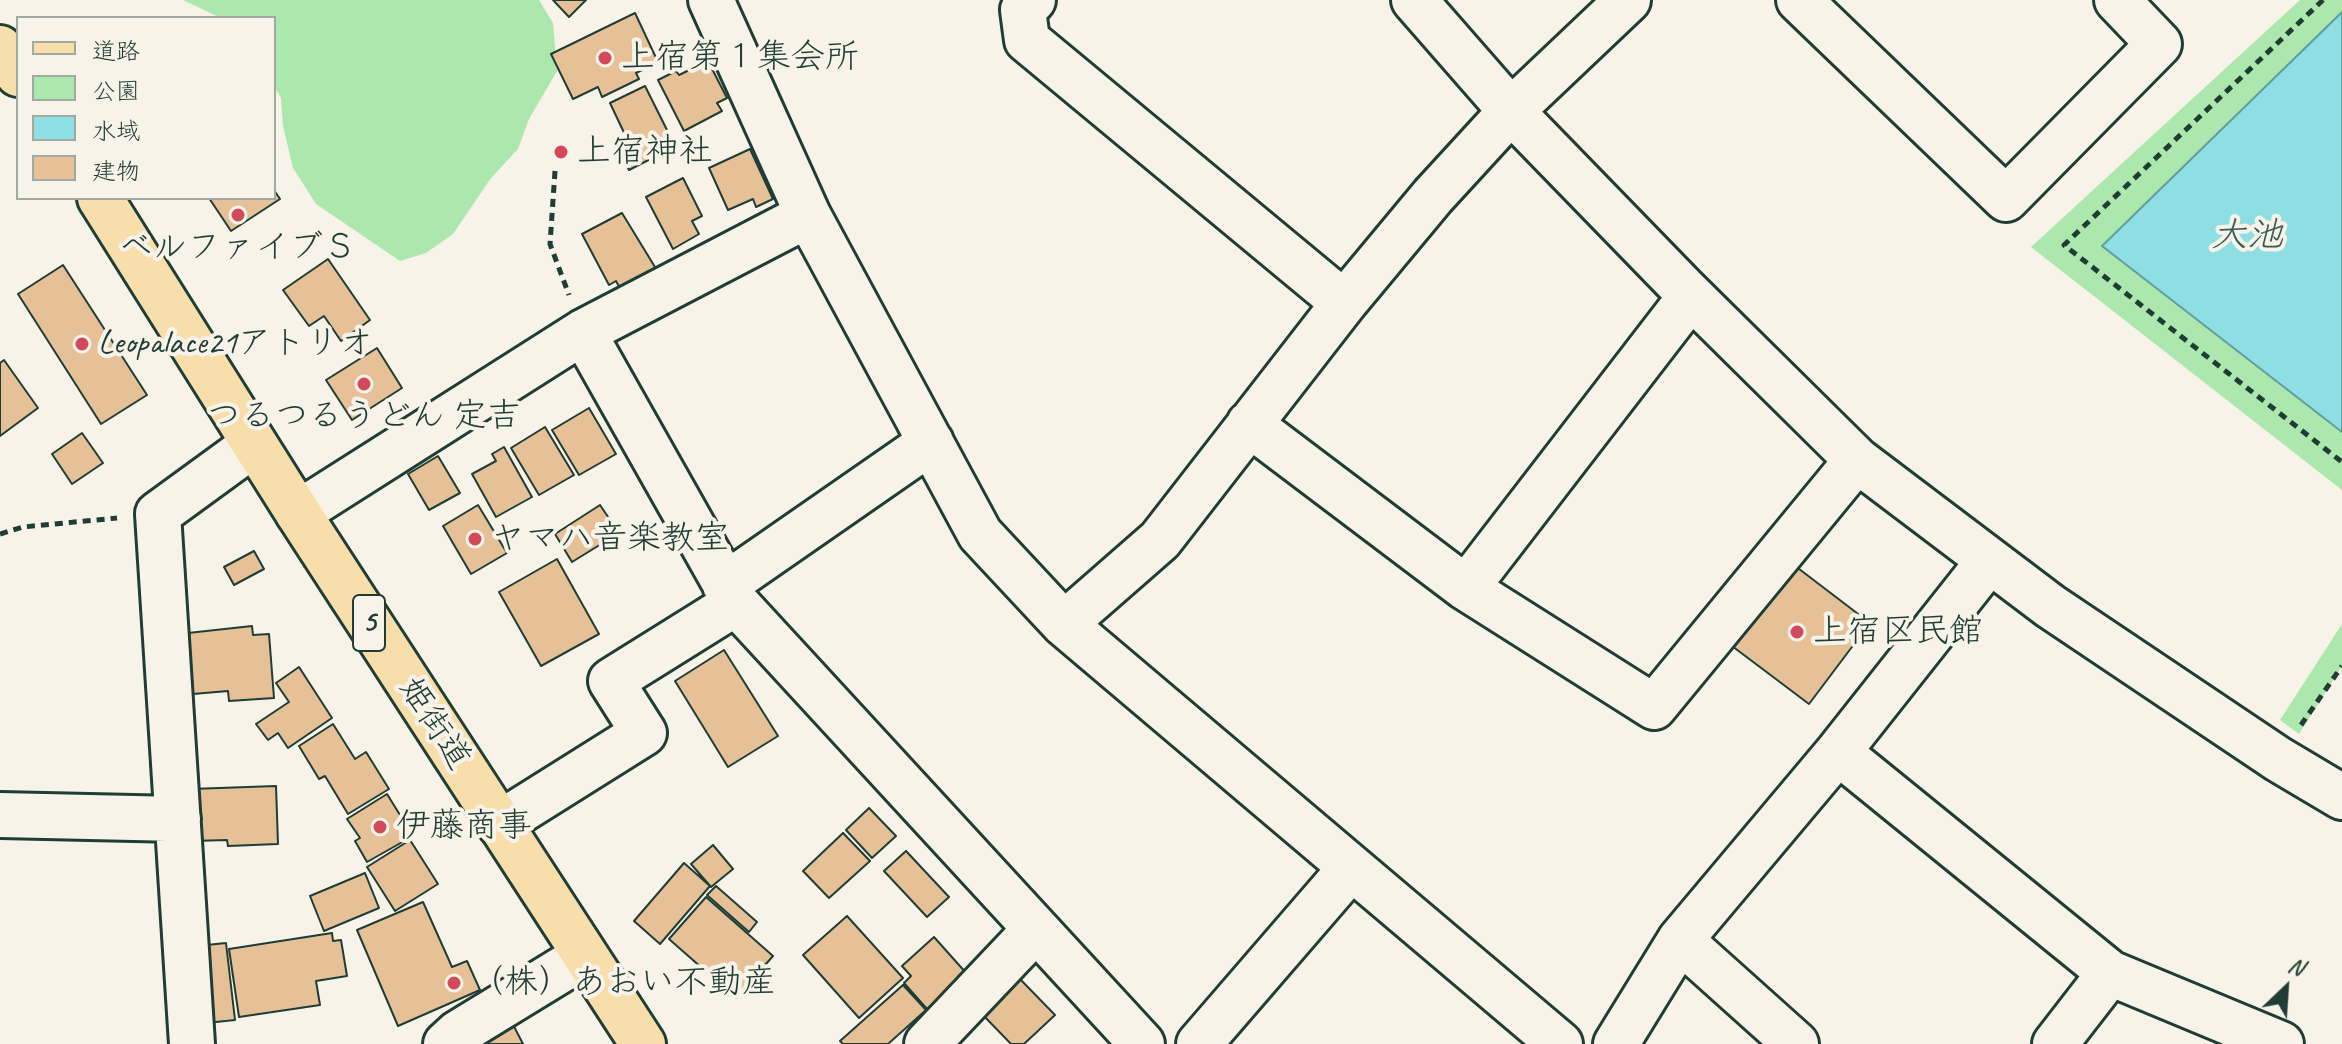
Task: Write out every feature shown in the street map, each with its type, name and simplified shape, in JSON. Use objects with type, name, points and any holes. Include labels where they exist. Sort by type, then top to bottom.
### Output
[{"type":"main road","points":[[0,48],[16,71]]},
{"type":"main road","name":"姫街道","points":[[101,200],[298,513],[643,1044]]},
{"type":"street","points":[[711,0],[808,215],[980,534],[1064,624],[1560,1044]]},
{"type":"street","points":[[1033,0],[1023,10],[1027,40],[1344,303]]},
{"type":"street","points":[[1414,0],[1511,111],[1691,296],[1857,460],[2050,606],[2278,759],[2342,797]]},
{"type":"street","points":[[1064,624],[1160,540],[1344,303],[1433,196],[1511,111],[1628,0]]},
{"type":"street","points":[[1799,0],[2006,199],[2159,44],[2117,0]]},
{"type":"street","points":[[298,513],[583,332],[808,215]]},
{"type":"street","points":[[1466,588],[1691,296]]},
{"type":"street","points":[[583,332],[730,594],[1142,1044]]},
{"type":"street","points":[[1249,424],[1466,588],[1654,707],[1857,460]]},
{"type":"street","points":[[499,824],[644,733],[611,681],[931,442]]},
{"type":"street","points":[[192,1044],[158,514],[254,444]]},
{"type":"street","points":[[1616,1044],[1680,940],[1838,752],[1989,561]]},
{"type":"street","points":[[1838,752],[2110,973],[2281,1044]]},
{"type":"street","points":[[0,815],[178,819]]},
{"type":"street","points":[[1199,1044],[1351,868]]},
{"type":"street","points":[[927,1044],[1035,930]]},
{"type":"street","points":[[1680,940],[1796,1044]]},
{"type":"street","points":[[446,1044],[458,1033],[584,956]]},
{"type":"street","points":[[2055,1044],[2110,973]]},
{"type":"path","points":[[2323,0],[2064,245],[2342,462]]},
{"type":"path","points":[[555,171],[550,244],[583,332]]},
{"type":"path","points":[[0,534],[23,527],[158,514]]},
{"type":"path","points":[[2278,759],[2342,666]]},
{"type":"green space","points":[[183,0],[539,0],[553,23],[557,71],[529,119],[518,149],[491,178],[453,234],[426,253],[400,261],[316,204],[293,168],[283,126],[281,98],[276,89],[276,16],[217,16]]},
{"type":"green space","name":"大池","points":[[2300,0],[2342,0],[2342,490],[2031,247]]},
{"type":"green space","points":[[2342,624],[2342,666],[2299,734],[2280,720]]},
{"type":"water","name":"大池","points":[[2342,12],[2342,432],[2102,246]]},
{"type":"building","points":[[553,0],[586,0],[569,17]]},
{"type":"building","name":"上宿第１集会所","points":[[635,13],[658,62],[636,73],[639,79],[602,97],[598,87],[573,99],[551,54]]},
{"type":"building","points":[[708,61],[727,98],[717,103],[722,111],[684,131],[658,80],[676,71],[679,75]]},
{"type":"building","points":[[645,86],[672,140],[663,144],[666,151],[629,170],[618,148],[627,139],[610,103]]},
{"type":"building","points":[[750,149],[773,199],[756,207],[753,199],[728,210],[709,168]]},
{"type":"building","points":[[683,178],[702,216],[692,221],[699,234],[673,249],[646,197]]},
{"type":"building","name":"ベルファイブＳ","points":[[276,193],[280,199],[231,231],[210,200],[276,200]]},
{"type":"building","points":[[622,213],[658,272],[622,292],[616,281],[609,285],[582,234]]},
{"type":"building","points":[[328,259],[370,320],[341,341],[324,316],[309,326],[283,290]]},
{"type":"building","name":"Leopalace21アトリオ","points":[[63,265],[147,395],[101,424],[18,294]]},
{"type":"building","name":"つるつるうどん 定吉","points":[[377,348],[402,388],[352,420],[326,380]]},
{"type":"building","points":[[4,360],[38,408],[0,436],[0,363]]},
{"type":"building","points":[[589,408],[616,454],[579,475],[552,430]]},
{"type":"building","points":[[545,427],[574,475],[539,495],[511,448]]},
{"type":"building","points":[[82,433],[103,463],[72,484],[52,454]]},
{"type":"building","points":[[504,447],[532,497],[496,517],[472,474],[496,461],[492,454]]},
{"type":"building","points":[[438,456],[460,493],[429,510],[408,474]]},
{"type":"building","name":"ヤマハ音楽教室","points":[[478,505],[507,553],[471,574],[443,526]]},
{"type":"building","points":[[600,505],[619,533],[572,562],[555,534]]},
{"type":"building","points":[[254,551],[264,569],[234,585],[224,567]]},
{"type":"building","points":[[557,559],[599,634],[541,666],[499,592]]},
{"type":"building","name":"上宿区民館","points":[[1786,559],[1870,623],[1809,704],[1724,640]]},
{"type":"building","points":[[252,626],[253,635],[269,634],[274,698],[229,701],[228,691],[193,694],[188,633]]},
{"type":"building","points":[[724,650],[778,736],[728,767],[675,681]]},
{"type":"building","points":[[299,667],[332,718],[288,748],[278,733],[268,740],[256,724],[289,702],[276,683]]},
{"type":"building","points":[[333,724],[355,759],[366,752],[389,789],[348,814],[325,776],[319,779],[299,746]]},
{"type":"building","points":[[276,786],[278,844],[228,846],[227,840],[192,841],[191,789]]},
{"type":"building","name":"伊藤商事","points":[[387,794],[413,836],[367,862],[355,841],[360,838],[347,819]]},
{"type":"building","points":[[869,808],[896,836],[872,858],[846,830]]},
{"type":"building","points":[[843,833],[870,861],[829,898],[803,871]]},
{"type":"building","points":[[410,840],[438,884],[395,911],[367,867]]},
{"type":"building","points":[[713,845],[733,869],[711,887],[691,864]]},
{"type":"building","points":[[906,851],[949,897],[927,917],[884,871]]},
{"type":"building","points":[[684,863],[710,886],[660,944],[634,921]]},
{"type":"building","points":[[365,873],[379,908],[324,931],[310,896]]},
{"type":"building","points":[[716,886],[757,922],[749,932],[707,895]]},
{"type":"building","points":[[706,897],[773,956],[736,998],[669,939]]},
{"type":"building","points":[[423,902],[452,967],[467,961],[480,990],[398,1026],[357,930]]},
{"type":"building","points":[[847,916],[903,978],[859,1018],[803,955]]},
{"type":"building","points":[[332,933],[333,941],[341,940],[347,976],[316,981],[320,1005],[239,1017],[229,949]]},
{"type":"building","points":[[934,937],[967,974],[927,1009],[904,983],[911,976],[902,966]]},
{"type":"building","points":[[226,943],[235,1020],[197,1024],[187,947]]},
{"type":"building","points":[[1019,978],[1055,1015],[1024,1044],[1011,1044],[982,1014]]},
{"type":"building","points":[[903,985],[926,1010],[888,1044],[843,1044],[840,1041]]},
{"type":"building","points":[[505,1009],[523,1044],[474,1044]]},
{"type":"place","name":"上宿第１集会所","points":[[605,58]]},
{"type":"place","name":"上宿神社","points":[[561,152]]},
{"type":"place","name":"ベルファイブＳ","points":[[238,215]]},
{"type":"place","name":"Leopalace21アトリオ","points":[[82,344]]},
{"type":"place","name":"つるつるうどん 定吉","points":[[364,384]]},
{"type":"place","name":"ヤマハ音楽教室","points":[[475,539]]},
{"type":"place","name":"上宿区民館","points":[[1797,632]]},
{"type":"place","name":"伊藤商事","points":[[380,827]]},
{"type":"place","name":"（株）あおい不動産","points":[[454,983]]}]
